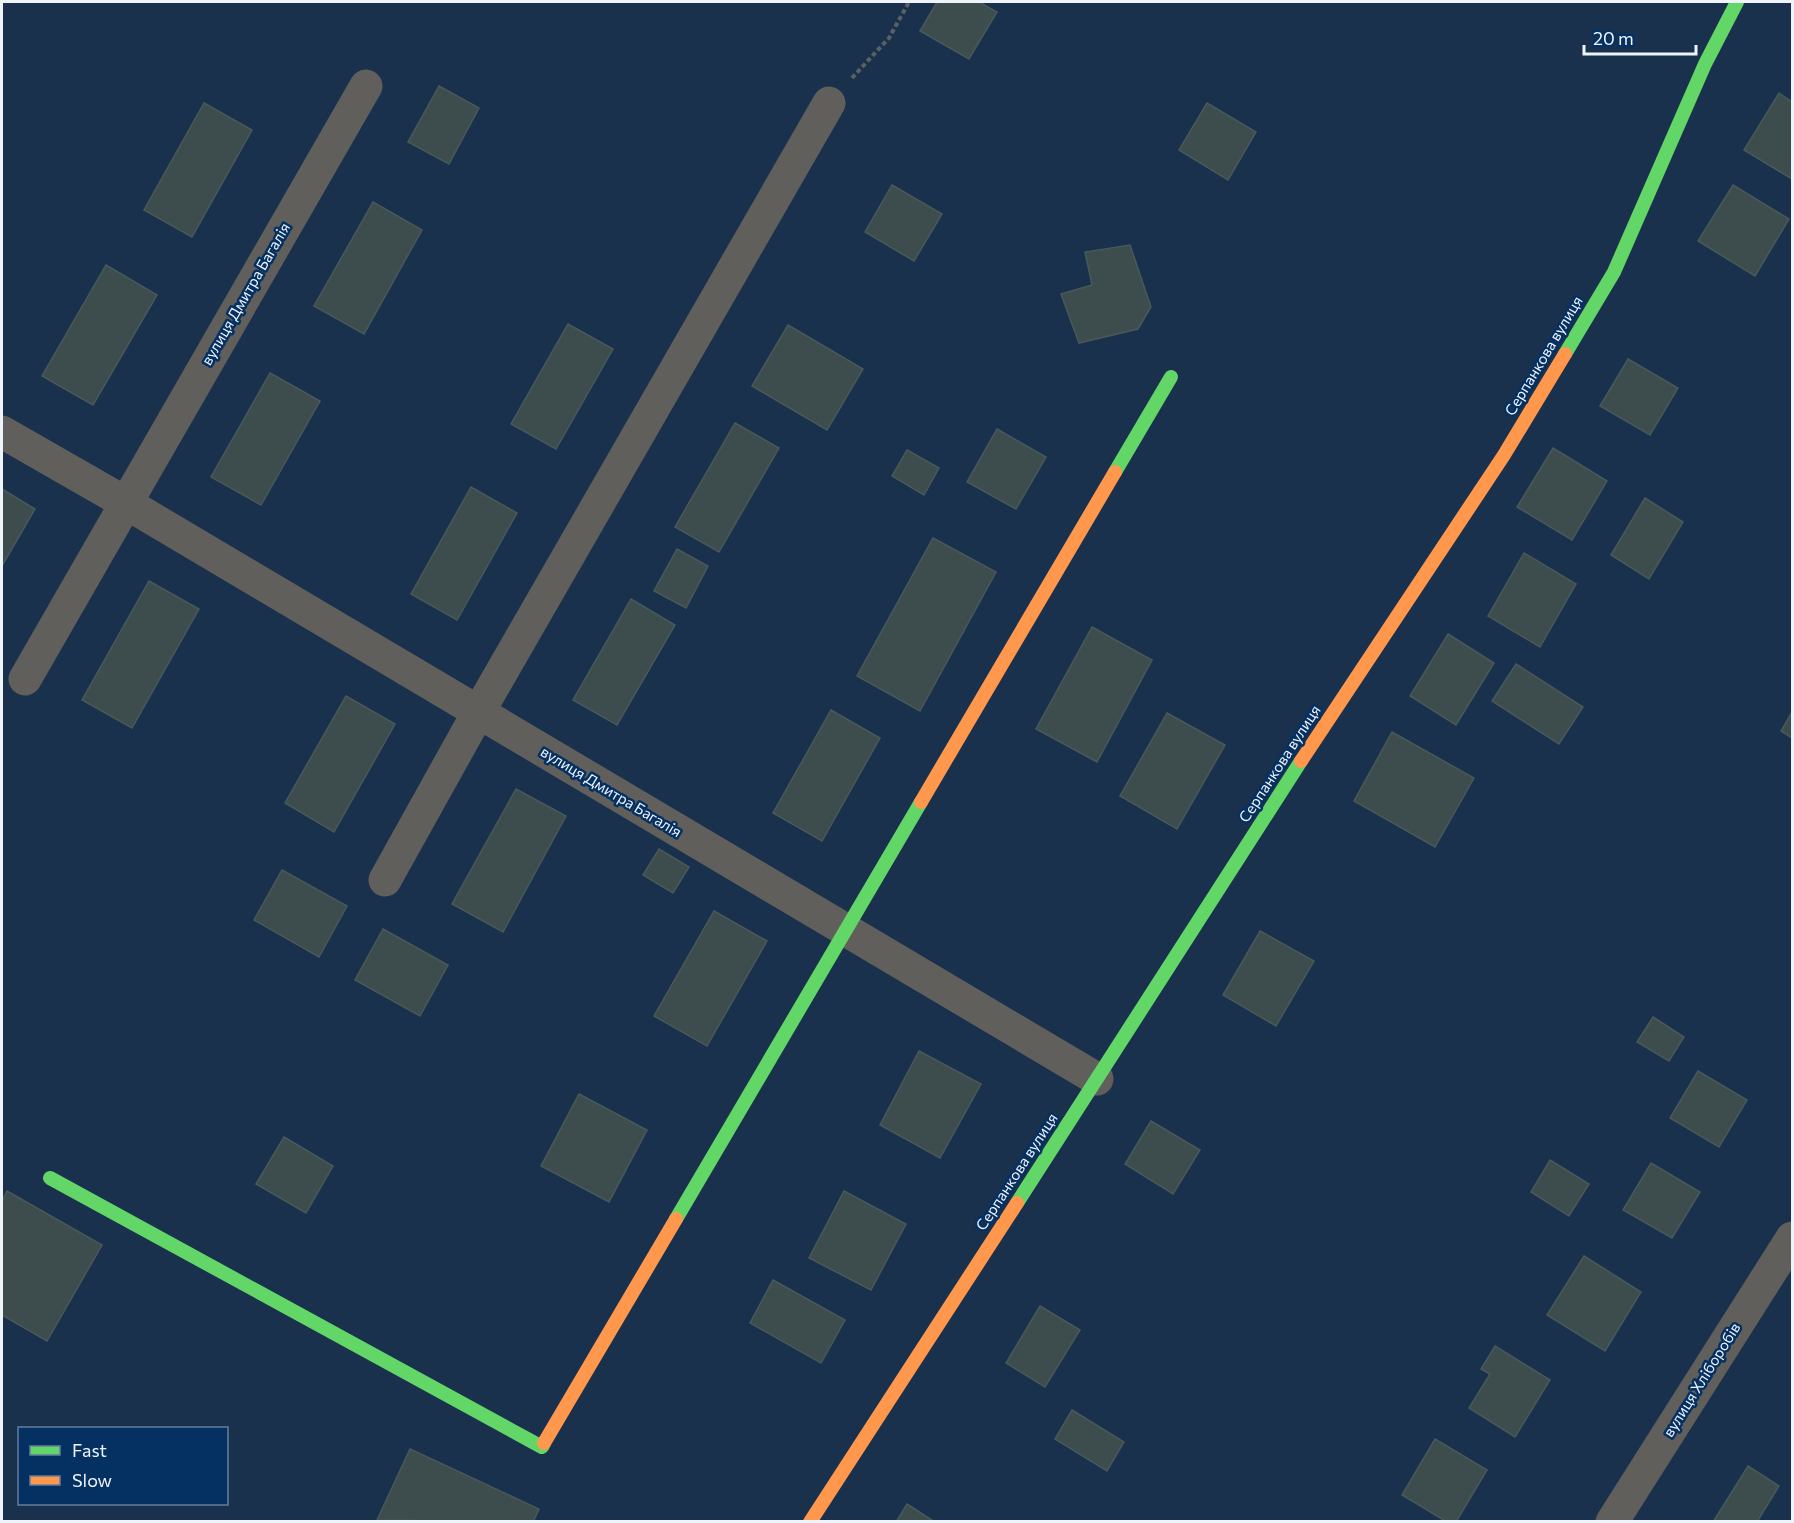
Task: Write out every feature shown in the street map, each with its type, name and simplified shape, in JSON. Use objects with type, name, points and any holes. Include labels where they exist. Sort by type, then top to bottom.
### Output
[{"type":"street","name":"Серпанкова вулиця","points":[[810,1521],[1097,1080],[1330,715],[1504,455],[1614,272],[1705,64],[1737,2]]},
{"type":"street","name":"вулиця Дмитра Багалія","points":[[25,679],[366,86]]},
{"type":"street","points":[[385,879],[829,103]]},
{"type":"street","points":[[50,1178],[542,1447],[1171,377]]},
{"type":"street","name":"вулиця Дмитра Багалія","points":[[2,432],[126,503],[1097,1080]]},
{"type":"street","name":"вулиця Хліборобів","points":[[1612,1521],[1792,1238]]},
{"type":"path","points":[[829,103],[888,38],[909,2]]},
{"type":"building","points":[[937,2],[979,2],[997,12],[969,59],[920,31]]},
{"type":"building","points":[[439,86],[479,108],[449,164],[408,142]]},
{"type":"building","points":[[1779,93],[1792,102],[1792,179],[1744,150]]},
{"type":"building","points":[[204,103],[252,130],[192,237],[144,210]]},
{"type":"building","points":[[1207,103],[1256,132],[1228,180],[1179,150]]},
{"type":"building","points":[[892,185],[942,214],[914,261],[865,232]]},
{"type":"building","points":[[1733,185],[1789,219],[1755,276],[1698,241]]},
{"type":"building","points":[[373,202],[422,230],[364,334],[314,306]]},
{"type":"building","points":[[1130,245],[1151,307],[1138,329],[1079,343],[1061,294],[1092,285],[1085,252]]},
{"type":"building","points":[[106,265],[157,295],[93,405],[42,376]]},
{"type":"building","points":[[568,324],[613,349],[556,449],[511,424]]},
{"type":"building","points":[[788,325],[863,369],[827,430],[752,386]]},
{"type":"building","points":[[1628,359],[1678,388],[1650,435],[1600,406]]},
{"type":"building","points":[[270,373],[320,401],[261,505],[211,477]]},
{"type":"building","points":[[735,423],[779,448],[719,552],[675,527]]},
{"type":"building","points":[[997,429],[1046,457],[1016,509],[967,482]]},
{"type":"building","points":[[1553,448],[1607,481],[1572,540],[1517,507]]},
{"type":"building","points":[[907,450],[939,468],[924,495],[892,476]]},
{"type":"building","points":[[471,487],[517,513],[457,620],[411,594]]},
{"type":"building","points":[[2,489],[35,509],[2,566]]},
{"type":"building","points":[[1645,498],[1683,522],[1649,579],[1611,555]]},
{"type":"building","points":[[933,538],[996,572],[920,711],[857,676]]},
{"type":"building","points":[[677,549],[708,566],[686,608],[654,591]]},
{"type":"building","points":[[1524,553],[1576,584],[1540,647],[1488,616]]},
{"type":"building","points":[[149,581],[199,609],[132,728],[82,700]]},
{"type":"building","points":[[631,599],[675,625],[617,725],[573,700]]},
{"type":"building","points":[[1092,627],[1152,660],[1097,762],[1036,729]]},
{"type":"building","points":[[1448,634],[1494,663],[1456,725],[1410,696]]},
{"type":"building","points":[[1516,664],[1583,707],[1559,744],[1492,701]]},
{"type":"building","points":[[346,696],[395,724],[334,832],[285,803]]},
{"type":"building","points":[[831,710],[880,738],[822,841],[773,813]]},
{"type":"building","points":[[1792,712],[1792,738],[1781,731]]},
{"type":"building","points":[[1167,713],[1225,745],[1177,829],[1120,796]]},
{"type":"building","points":[[1392,732],[1474,778],[1435,847],[1354,801]]},
{"type":"building","points":[[516,789],[566,816],[503,932],[452,904]]},
{"type":"building","points":[[659,849],[689,867],[673,893],[643,875]]},
{"type":"building","points":[[282,870],[347,906],[319,957],[254,920]]},
{"type":"building","points":[[714,911],[767,941],[707,1046],[654,1016]]},
{"type":"building","points":[[383,929],[448,965],[420,1016],[355,980]]},
{"type":"building","points":[[1260,931],[1314,961],[1276,1026],[1223,995]]},
{"type":"building","points":[[1653,1017],[1684,1037],[1669,1061],[1637,1042]]},
{"type":"building","points":[[919,1051],[981,1084],[940,1158],[880,1125]]},
{"type":"building","points":[[1698,1071],[1747,1100],[1719,1147],[1670,1118]]},
{"type":"building","points":[[579,1094],[647,1130],[609,1202],[541,1166]]},
{"type":"building","points":[[1151,1121],[1200,1150],[1173,1194],[1125,1164]]},
{"type":"building","points":[[284,1137],[333,1166],[306,1213],[256,1184]]},
{"type":"building","points":[[1550,1160],[1589,1184],[1569,1216],[1531,1192]]},
{"type":"building","points":[[1651,1163],[1700,1192],[1672,1238],[1623,1210]]},
{"type":"building","points":[[7,1191],[102,1245],[47,1341],[2,1315],[2,1201]]},
{"type":"building","points":[[844,1191],[906,1224],[871,1290],[809,1258]]},
{"type":"building","points":[[1584,1256],[1641,1292],[1605,1351],[1547,1315]]},
{"type":"building","points":[[773,1280],[845,1320],[821,1363],[750,1323]]},
{"type":"building","points":[[1040,1306],[1080,1330],[1045,1387],[1006,1363]]},
{"type":"building","points":[[1495,1346],[1550,1380],[1515,1437],[1469,1408],[1490,1374],[1481,1369]]},
{"type":"building","points":[[1072,1410],[1124,1442],[1107,1471],[1055,1439]]},
{"type":"building","points":[[1435,1439],[1487,1470],[1456,1522],[1447,1522],[1402,1495]]},
{"type":"building","points":[[410,1449],[539,1509],[533,1522],[377,1520]]},
{"type":"building","points":[[1748,1466],[1779,1486],[1757,1522],[1713,1522]]},
{"type":"building","points":[[907,1504],[935,1522],[896,1522]]},
{"type":"traffic: fast","points":[[1565,354],[1614,272],[1705,64],[1737,2]]},
{"type":"traffic: fast","points":[[1115,472],[1171,377]]},
{"type":"traffic: fast","points":[[1017,1203],[1301,761]]},
{"type":"traffic: fast","points":[[676,1219],[921,802]]},
{"type":"traffic: fast","points":[[50,1178],[542,1447],[544,1443]]},
{"type":"traffic: slow","points":[[1301,761],[1504,455],[1565,354]]},
{"type":"traffic: slow","points":[[921,802],[1115,472]]},
{"type":"traffic: slow","points":[[810,1522],[1017,1203]]},
{"type":"traffic: slow","points":[[544,1443],[676,1219]]}]
